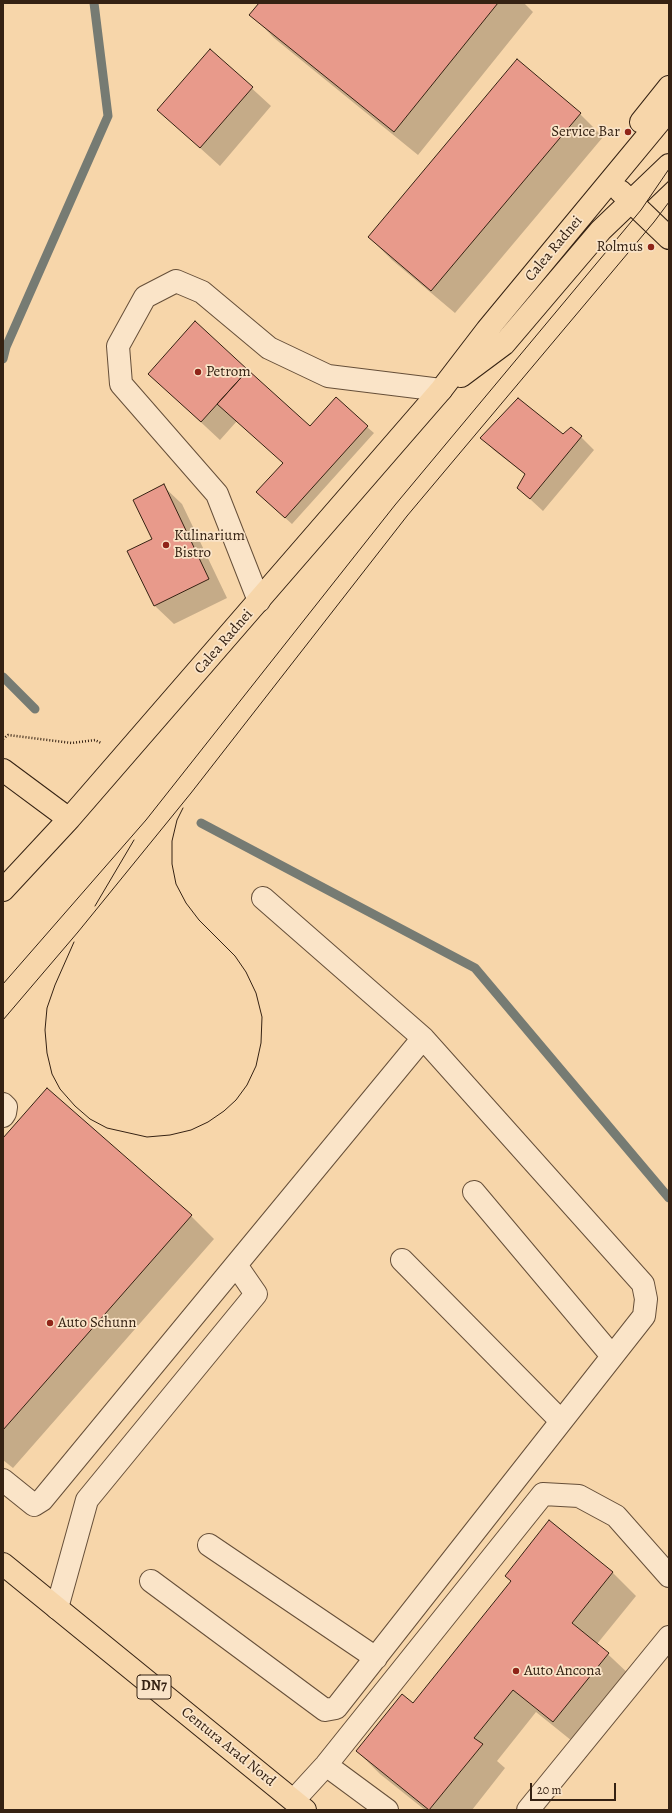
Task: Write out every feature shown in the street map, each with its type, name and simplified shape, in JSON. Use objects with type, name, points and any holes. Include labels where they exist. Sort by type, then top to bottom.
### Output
[{"type":"main road","points":[[441,390],[478,322],[669,87]]},
{"type":"main road","name":"Calea Radnei","points":[[3,890],[69,819],[441,390],[487,330],[669,110]]},
{"type":"main road","name":"Calea Radnei","points":[[441,390],[504,344],[601,230],[669,165]]},
{"type":"main road","points":[[610,182],[631,200],[669,238]]},
{"type":"main road","points":[[3,770],[69,819]]},
{"type":"main road","name":"Centura Arad Nord","points":[[3,1564],[299,1805]]},
{"type":"lane","points":[[259,601],[217,494],[121,384],[118,346],[145,297],[176,281],[202,292],[269,348],[328,376],[441,390]]},
{"type":"lane","points":[[152,1581],[325,1710],[336,1708],[644,1316],[646,1299],[643,1284],[423,1038],[263,898]]},
{"type":"lane","points":[[3,1480],[34,1504],[42,1500],[423,1038]]},
{"type":"lane","points":[[3,1104],[6,1108],[3,1116]]},
{"type":"lane","points":[[474,1192],[612,1356]]},
{"type":"lane","points":[[402,1260],[561,1421]]},
{"type":"lane","points":[[57,1608],[87,1500],[256,1294],[236,1265]]},
{"type":"lane","points":[[299,1805],[326,1765],[543,1494],[578,1496],[616,1516],[669,1576]]},
{"type":"lane","points":[[209,1545],[376,1658]]},
{"type":"lane","points":[[528,1810],[669,1637]]},
{"type":"lane","points":[[326,1765],[387,1810]]},
{"type":"path","points":[[3,739],[8,735],[72,743],[95,740],[124,756]]},
{"type":"building","points":[[259,3],[498,3],[394,132],[249,15]]},
{"type":"building","points":[[210,49],[253,87],[200,148],[157,110]]},
{"type":"building","points":[[517,59],[581,113],[431,291],[368,237]]},
{"type":"building","name":"Petrom","points":[[195,321],[248,370],[201,422],[148,374]]},
{"type":"building","points":[[248,370],[310,426],[336,397],[368,426],[285,518],[256,492],[283,463],[217,404]]},
{"type":"building","points":[[518,398],[563,434],[571,427],[582,436],[530,499],[517,488],[525,474],[480,438]]},
{"type":"building","name":"Kulinarium Bistro","points":[[164,484],[209,579],[154,606],[127,551],[152,539],[133,500]]},
{"type":"building","name":"Auto Schunn","points":[[47,1088],[192,1215],[3,1430],[3,1138]]},
{"type":"building","name":"Auto Ancona","points":[[549,1520],[613,1572],[572,1623],[609,1653],[553,1722],[513,1690],[474,1738],[483,1744],[429,1810],[356,1751],[402,1694],[413,1703],[511,1581],[505,1576]]},
{"type":"waterway","points":[[3,359],[6,347],[108,116],[94,3]]},
{"type":"waterway","points":[[3,677],[35,709]]},
{"type":"waterway","points":[[201,823],[475,968],[669,1198]]},
{"type":"tram line","points":[[3,984],[146,820],[395,505],[641,210],[669,169]]},
{"type":"tram line","points":[[3,1020],[78,932],[191,793],[407,516],[654,222],[669,202]]},
{"type":"tram line","points":[[74,942],[55,985],[47,1008],[45,1030],[47,1053],[52,1074],[60,1089],[75,1106],[90,1119],[107,1128],[147,1137],[170,1135],[191,1130],[208,1122],[224,1111],[236,1100],[247,1085],[256,1066],[261,1043],[262,1017],[256,993],[246,972],[235,956],[199,920],[186,903],[176,884],[172,864],[172,841],[177,820],[183,808]]},
{"type":"tram line","points":[[95,906],[134,840]]},
{"type":"place","name":"Service Bar","points":[[628,132]]},
{"type":"place","name":"Rolmus","points":[[651,247]]},
{"type":"place","name":"Petrom","points":[[198,372]]},
{"type":"place","name":"Kulinarium Bistro","points":[[166,545]]},
{"type":"place","name":"Auto Schunn","points":[[50,1323]]},
{"type":"place","name":"Auto Ancona","points":[[516,1671]]}]
